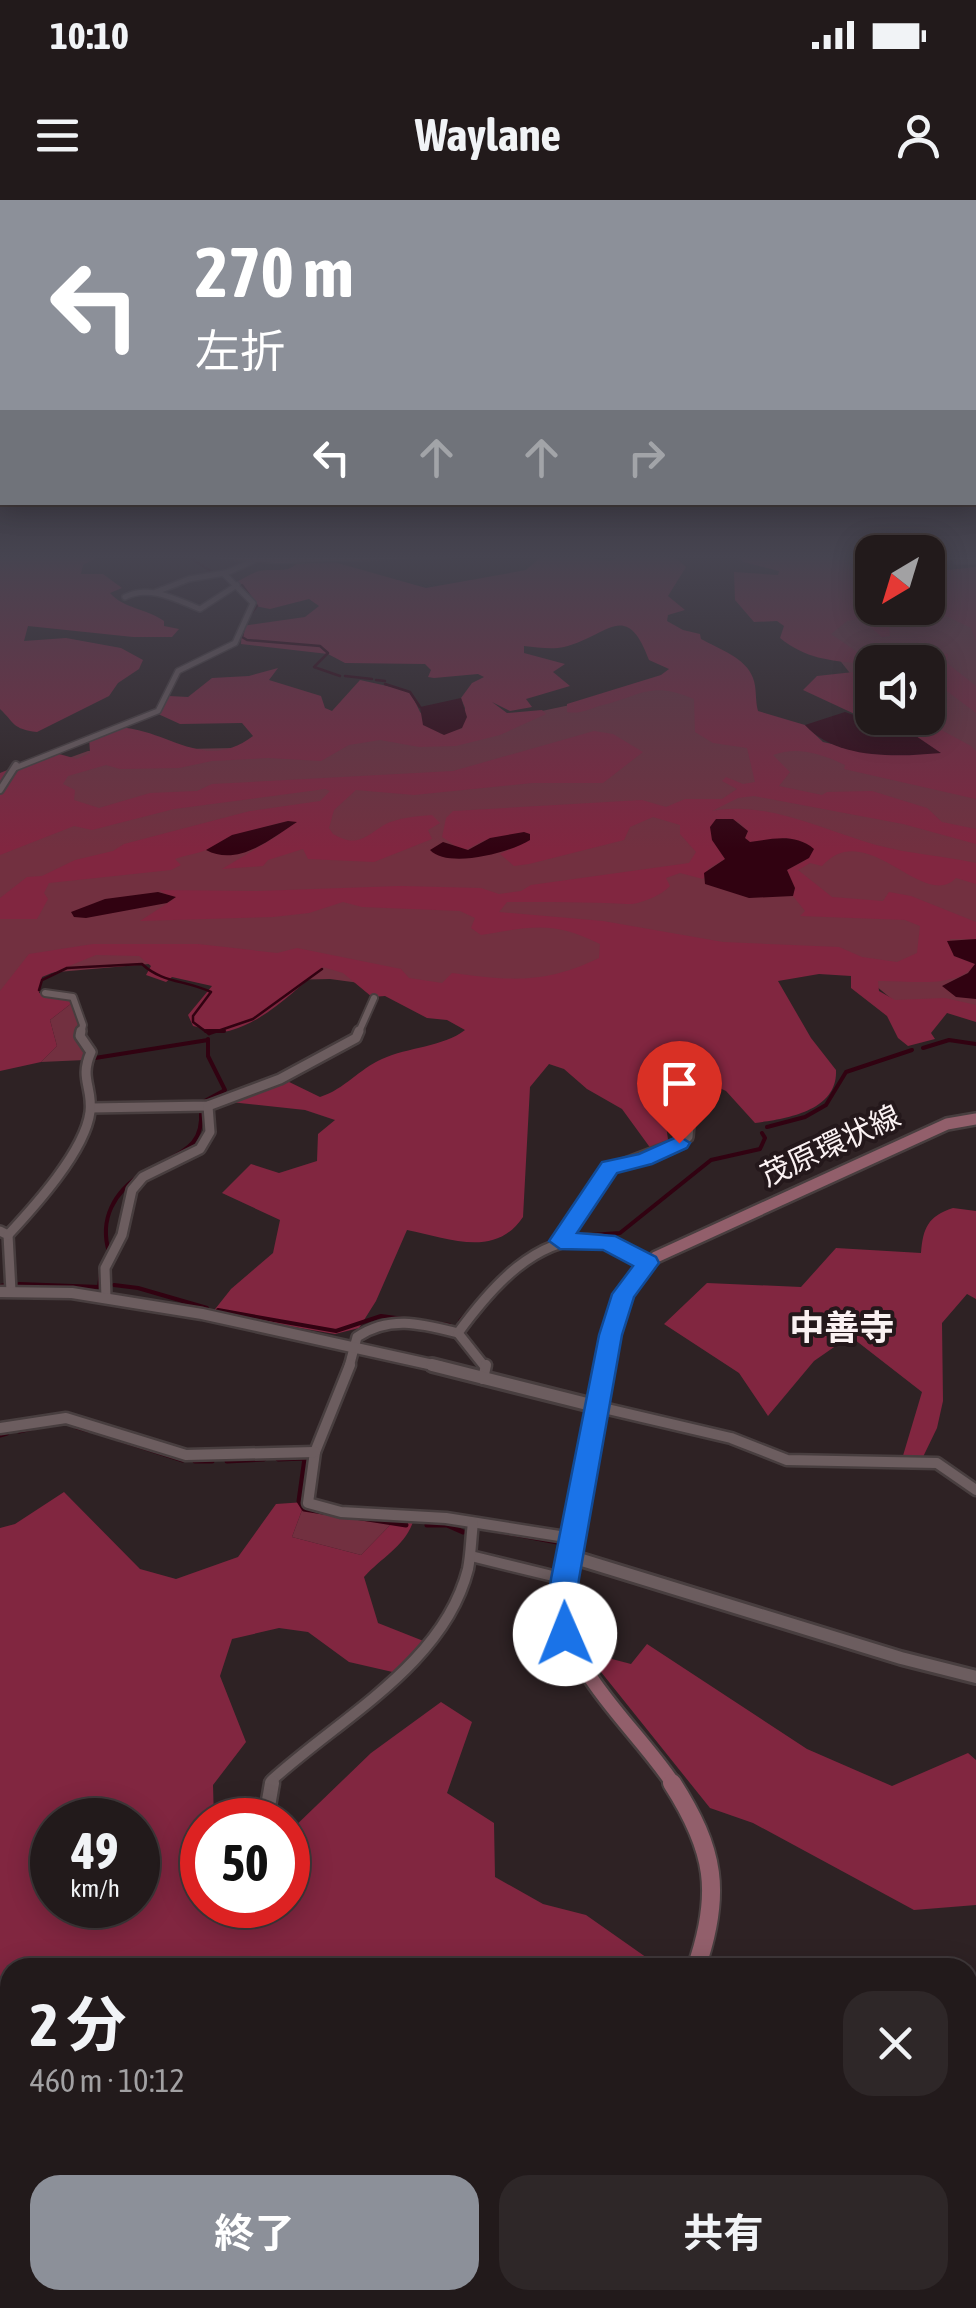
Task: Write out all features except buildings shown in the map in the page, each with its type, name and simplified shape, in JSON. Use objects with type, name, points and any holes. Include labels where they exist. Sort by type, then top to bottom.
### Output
[{"type":"main road","name":"茂原環状線","points":[[648,1263],[933,1130],[976,1119]]},
{"type":"main road","points":[[648,1263],[624,1294],[610,1335],[561,1605],[565,1634],[578,1662],[676,1788],[705,1841],[713,1885],[713,1925],[700,1958]]},
{"type":"street","points":[[0,790],[17,764],[158,711],[178,671],[215,652]]},
{"type":"street","points":[[45,993],[73,997],[83,1025],[80,1036],[91,1052],[82,1078],[91,1108],[88,1122],[52,1188],[4,1233],[6,1292],[64,1290],[187,1310],[732,1438],[787,1460],[936,1463],[961,1476],[976,1490]]},
{"type":"street","points":[[91,1108],[208,1106],[280,1078],[350,1042],[356,1038],[374,998]]},
{"type":"street","points":[[106,1298],[105,1268],[122,1235],[132,1190],[143,1176],[200,1149],[210,1132],[208,1106]]},
{"type":"street","points":[[458,1333],[511,1272],[560,1241],[591,1200],[606,1171],[679,1143],[688,1137],[689,1125]]},
{"type":"street","points":[[560,1241],[607,1242],[648,1263]]},
{"type":"street","points":[[484,1379],[486,1364],[458,1333],[412,1322],[378,1322],[356,1337],[357,1347],[314,1452],[308,1503],[342,1512],[473,1523],[572,1538]]},
{"type":"street","points":[[0,1428],[66,1418],[186,1454],[314,1452]]},
{"type":"street","points":[[269,1798],[272,1780],[418,1658],[441,1630],[471,1556],[473,1523]]},
{"type":"street","points":[[471,1556],[565,1579]]},
{"type":"street","points":[[569,1556],[901,1658],[976,1677]]},
{"type":"shaded area","points":[[0,652],[129,652],[143,660],[139,669],[118,683],[109,696],[37,732],[15,725],[0,709]]},
{"type":"shaded area","points":[[314,652],[524,652],[565,664],[553,672],[570,686],[526,699],[532,707],[510,711],[492,702],[507,713],[542,710],[546,714],[500,735],[456,746],[419,747],[380,740],[349,745],[321,761],[268,758],[212,761],[179,768],[120,769],[106,765],[68,776],[63,784],[75,790],[74,800],[99,808],[150,793],[197,791],[212,784],[453,771],[594,731],[613,734],[643,752],[603,783],[532,783],[414,795],[356,790],[334,810],[329,828],[341,838],[366,837],[384,825],[414,817],[432,815],[440,823],[428,830],[432,839],[374,862],[308,859],[303,849],[268,860],[263,866],[222,869],[279,835],[288,821],[175,859],[181,865],[171,870],[49,883],[44,893],[48,899],[37,919],[0,919],[0,898],[27,877],[42,876],[124,844],[250,811],[320,801],[330,791],[174,809],[92,830],[74,826],[0,855],[0,773],[52,752],[77,759],[90,753],[89,737],[118,728],[205,750],[236,746],[253,736],[242,723],[180,724],[156,713],[169,696],[188,697],[212,678],[249,676],[278,668],[269,680],[321,696],[325,708],[332,711],[360,680],[410,691],[420,712],[440,734],[462,729],[465,708],[461,698],[472,683],[484,677],[428,677],[431,670],[425,664],[345,663],[328,654]]},
{"type":"shaded area","points":[[646,652],[726,652],[749,671],[758,711],[805,725],[823,742],[854,749],[865,735],[945,732],[976,751],[976,799],[844,769],[845,765],[836,761],[800,751],[773,755],[790,772],[779,786],[822,795],[872,791],[927,808],[942,822],[976,829],[976,844],[903,824],[754,796],[738,798],[712,811],[773,813],[876,845],[976,863],[976,884],[956,878],[943,885],[927,883],[857,852],[839,854],[822,866],[810,863],[798,870],[832,897],[883,901],[889,892],[911,896],[976,922],[976,939],[950,939],[954,956],[975,964],[967,972],[944,981],[878,981],[879,991],[895,1000],[945,998],[976,1005],[976,1022],[947,1013],[931,1033],[935,1039],[908,1046],[898,1038],[887,1016],[851,988],[851,976],[819,974],[778,981],[811,1038],[836,1070],[829,1095],[795,1115],[755,1123],[726,1091],[674,1067],[642,1094],[664,1112],[669,1146],[654,1153],[622,1109],[587,1089],[564,1069],[549,1064],[530,1087],[523,1217],[512,1230],[485,1242],[470,1242],[407,1230],[376,1301],[359,1328],[335,1334],[212,1313],[231,1289],[273,1253],[280,1220],[222,1193],[251,1164],[279,1173],[317,1161],[318,1134],[335,1120],[305,1110],[221,1101],[283,1079],[320,1097],[382,1059],[446,1040],[465,1030],[447,1020],[427,1018],[385,996],[372,997],[343,973],[323,967],[280,1003],[244,1026],[227,1031],[207,1030],[193,1026],[188,1015],[212,986],[172,977],[166,982],[146,975],[151,966],[139,956],[96,955],[42,977],[39,993],[72,998],[72,1003],[50,1020],[57,1046],[41,1062],[0,1071],[0,991],[29,954],[93,944],[198,944],[277,953],[297,948],[401,969],[409,978],[442,983],[452,973],[510,979],[544,976],[599,958],[600,944],[554,928],[481,935],[471,928],[475,918],[460,911],[362,907],[343,902],[309,913],[273,917],[140,921],[174,899],[159,890],[400,886],[481,888],[499,894],[521,891],[531,885],[689,863],[696,852],[680,834],[680,825],[653,817],[630,827],[624,840],[514,866],[500,854],[530,840],[485,840],[463,851],[442,837],[446,818],[453,811],[642,800],[666,807],[685,799],[722,799],[737,789],[722,781],[726,777],[743,784],[755,782],[747,748],[713,743],[695,732],[694,699],[679,693],[656,690],[567,712],[567,704],[661,675],[669,669],[649,660]],"holes":[[[738,821],[748,831],[745,838],[750,842],[786,838],[806,843],[805,861],[787,870],[795,888],[793,896],[805,911],[800,916],[905,920],[920,926],[917,953],[897,962],[862,957],[839,947],[723,942],[603,921],[499,912],[507,902],[644,901],[670,886],[666,878],[680,873],[703,879],[709,868],[725,859],[712,840]]]},
{"type":"shaded area","points":[[806,652],[855,652],[855,663]]},
{"type":"shaded area","points":[[834,652],[855,652],[855,680]]},
{"type":"shaded area","points":[[945,652],[976,652],[976,1016],[905,1010],[847,962],[554,998],[330,979],[245,981],[161,963],[35,974],[0,1059],[0,773],[30,772],[88,751],[233,748],[518,716],[608,697],[661,678],[879,766],[935,769],[906,735],[945,735]]},
{"type":"shaded area","points":[[945,654],[947,663],[976,686],[976,713],[945,690]]},
{"type":"shaded area","points":[[855,672],[855,714],[803,690],[817,676]]},
{"type":"shaded area","points":[[461,698],[467,717],[462,728],[444,735],[423,725],[420,707]]},
{"type":"shaded area","points":[[845,712],[855,715],[855,735],[913,735],[941,753],[868,754],[833,745],[805,725]]},
{"type":"shaded area","points":[[716,819],[733,819],[748,831],[745,838],[750,842],[791,839],[814,849],[809,858],[787,870],[795,888],[793,896],[749,898],[705,884],[704,873],[725,859],[712,840],[710,827]]},
{"type":"shaded area","points":[[297,822],[254,849],[230,855],[206,850],[232,835]]},
{"type":"shaded area","points":[[530,834],[530,840],[479,857],[450,858],[430,850],[443,842],[468,850],[490,838]]},
{"type":"shaded area","points":[[158,892],[176,897],[167,903],[86,918],[74,917],[71,912],[105,899]]},
{"type":"shaded area","points":[[976,939],[976,999],[956,997],[942,986],[968,973],[975,964],[954,956],[947,941]]},
{"type":"shaded area","points":[[72,1003],[89,1047],[85,1060],[41,1062],[57,1046],[50,1020]]},
{"type":"shaded area","points":[[953,1208],[976,1211],[976,1299],[967,1294],[942,1323],[943,1401],[937,1428],[922,1459],[902,1459],[922,1392],[850,1336],[814,1361],[768,1416],[739,1373],[664,1324],[707,1283],[801,1287],[836,1248],[921,1253],[928,1224]]},
{"type":"shaded area","points":[[64,1492],[140,1569],[176,1579],[238,1557],[276,1504],[305,1502],[292,1537],[361,1555],[395,1520],[413,1522],[398,1545],[364,1577],[378,1623],[426,1642],[397,1673],[349,1662],[308,1632],[279,1628],[232,1639],[220,1676],[246,1742],[213,1785],[213,1798],[180,1798],[180,1928],[310,1928],[310,1812],[371,1753],[441,1702],[472,1722],[447,1793],[494,1823],[495,1877],[543,1904],[586,1915],[647,1958],[0,1958],[0,1528],[15,1524]]},
{"type":"shaded area","points":[[305,1502],[395,1520],[361,1555],[292,1537]]},
{"type":"shaded area","points":[[647,1644],[807,1749],[892,1786],[968,1753],[976,1760],[976,1905],[914,1910],[753,1823],[710,1808],[585,1652],[631,1664]]},
{"type":"waterway","points":[[315,666],[327,652]]},
{"type":"waterway","points":[[314,667],[340,676]]},
{"type":"waterway","points":[[345,676],[372,679]]},
{"type":"waterway","points":[[376,680],[385,681]]},
{"type":"waterway","points":[[385,684],[410,692],[420,707]]},
{"type":"waterway","points":[[39,990],[42,980],[67,968],[142,964],[158,975],[211,992],[193,1016],[193,1022],[209,1034],[218,1031]]},
{"type":"waterway","points":[[218,1031],[253,1019],[322,969]]},
{"type":"waterway","points":[[206,1031],[218,1031]]},
{"type":"waterway","points":[[218,1031],[224,1031]]},
{"type":"waterway","points":[[95,1058],[208,1040]]},
{"type":"waterway","points":[[203,1102],[225,1090],[208,1056],[208,1040]]},
{"type":"waterway","points":[[923,1048],[949,1040],[976,1044]]},
{"type":"waterway","points":[[767,1127],[805,1117],[826,1105],[846,1072],[912,1050]]},
{"type":"waterway","points":[[165,1161],[193,1142],[200,1129],[201,1111]]},
{"type":"waterway","points":[[576,1236],[620,1233],[711,1160],[760,1149],[765,1138],[762,1133]]},
{"type":"waterway","points":[[109,1252],[106,1228],[111,1207],[143,1173]]},
{"type":"waterway","points":[[543,1246],[559,1235]]},
{"type":"waterway","points":[[19,1284],[99,1287],[102,1265]]},
{"type":"waterway","points":[[0,1286],[5,1285]]},
{"type":"waterway","points":[[114,1285],[207,1308]]},
{"type":"waterway","points":[[218,1310],[336,1331],[381,1316],[449,1325]]},
{"type":"waterway","points":[[460,1321],[469,1311]]},
{"type":"waterway","points":[[77,1427],[88,1430]]},
{"type":"waterway","points":[[19,1431],[32,1428]]},
{"type":"waterway","points":[[0,1435],[7,1433]]},
{"type":"waterway","points":[[121,1440],[183,1460]]},
{"type":"waterway","points":[[278,1459],[305,1458],[299,1501],[304,1509],[406,1525]]},
{"type":"waterway","points":[[227,1461],[264,1459]]},
{"type":"waterway","points":[[195,1461],[212,1461]]},
{"type":"waterway","points":[[427,1525],[447,1525],[463,1532]]},
{"type":"waterway","points":[[493,1530],[557,1542]]},
{"type":"district","name":"中善寺","points":[[842,1327]]},
{"type":"route","points":[[565,1634],[561,1605],[610,1335],[631,1280],[648,1263],[607,1242],[560,1241],[591,1200],[606,1171],[679,1143]]}]
